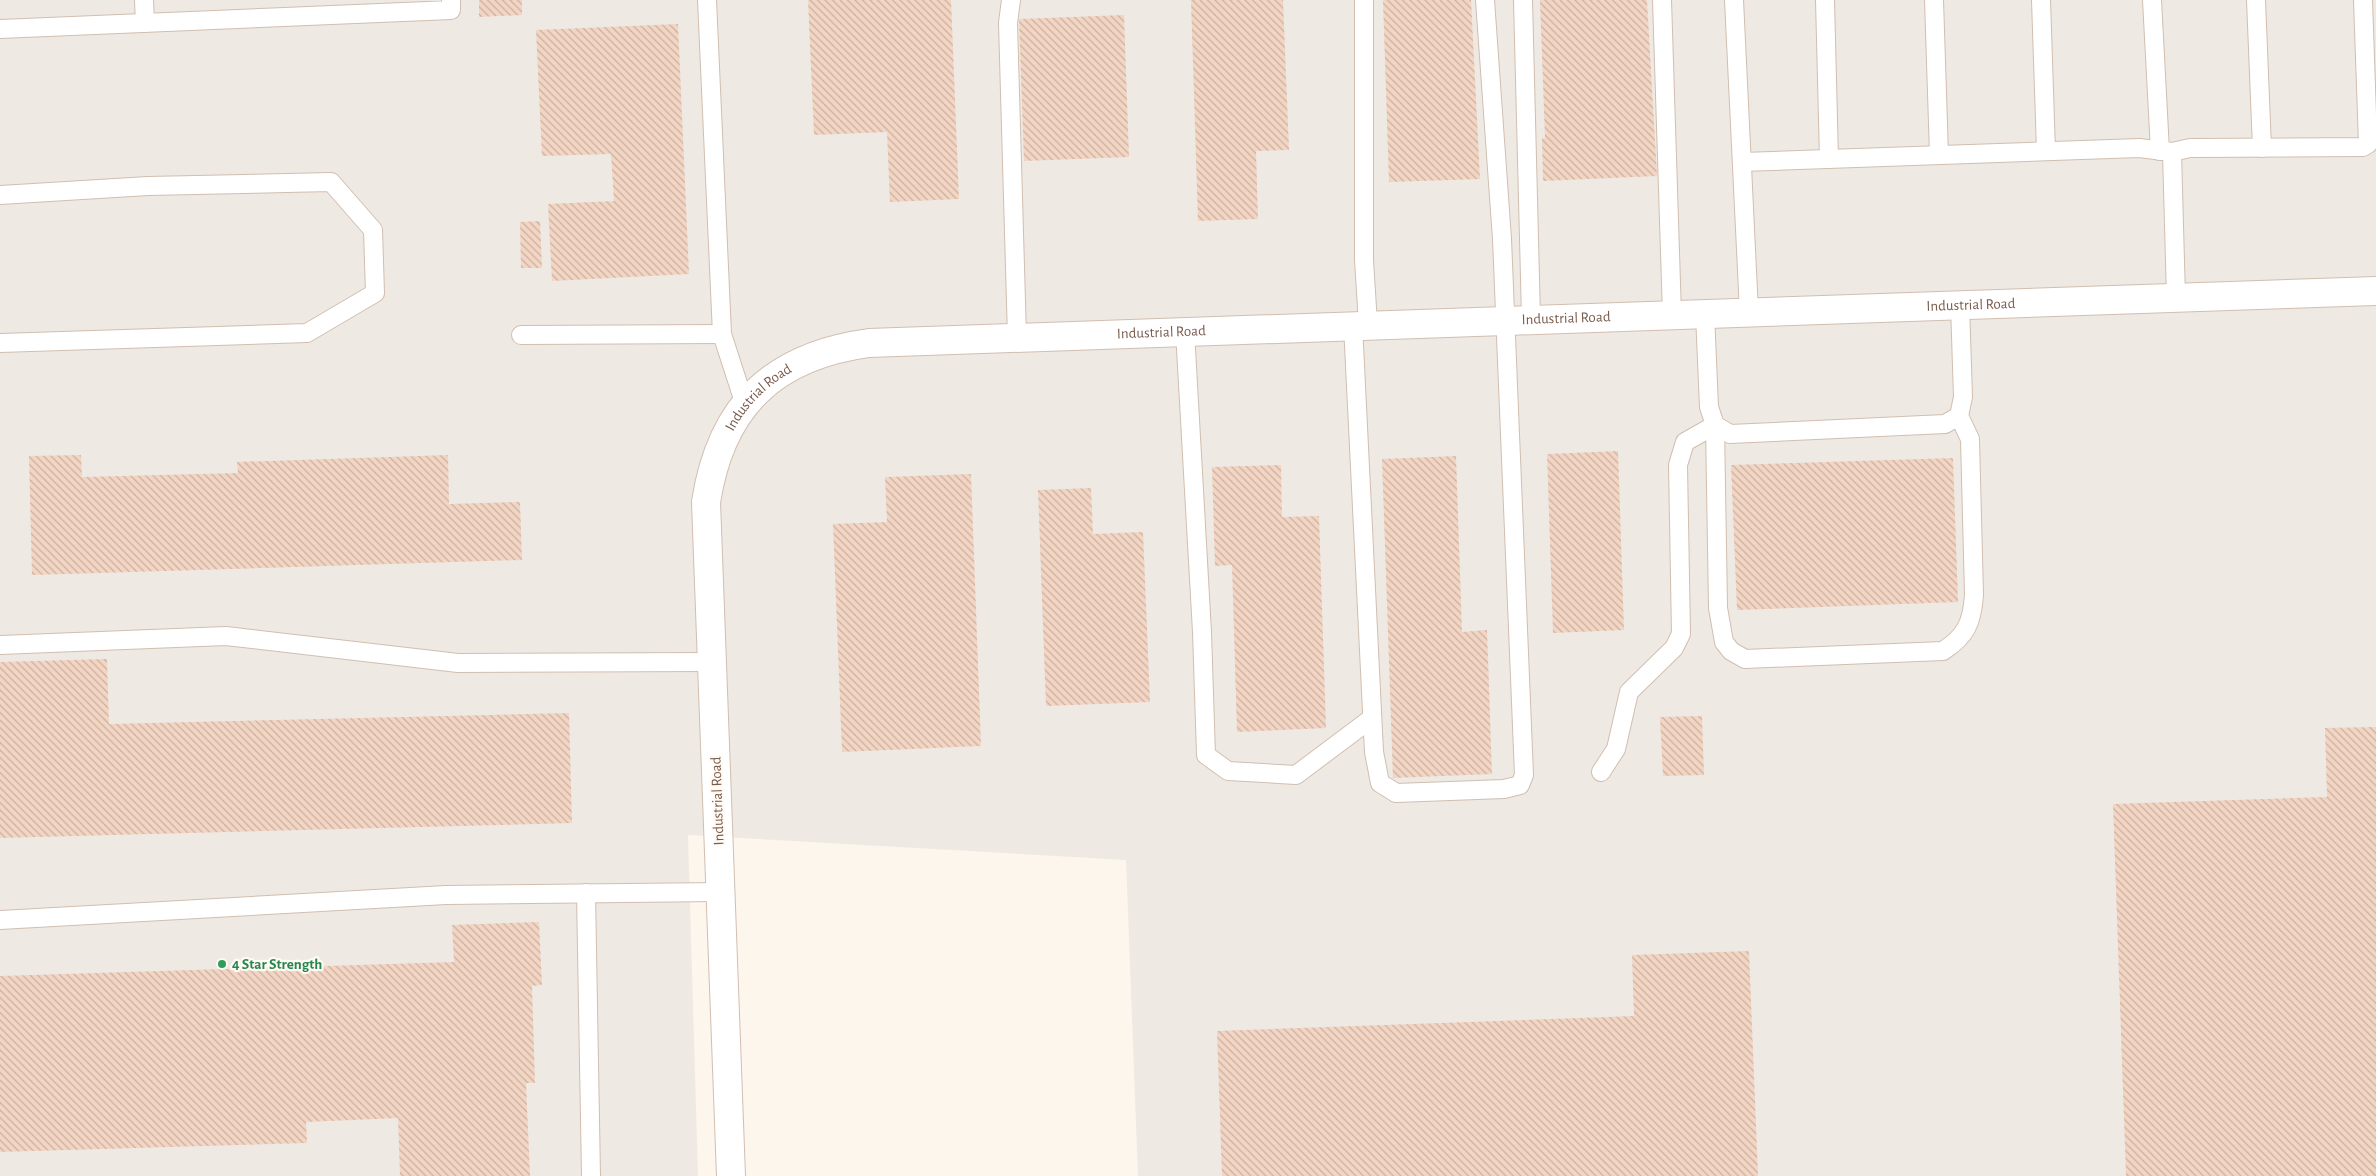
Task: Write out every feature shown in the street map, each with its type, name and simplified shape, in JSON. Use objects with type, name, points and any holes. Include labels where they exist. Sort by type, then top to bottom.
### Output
[{"type":"street","name":"Industrial Road","points":[[731,1176],[706,502],[710,476],[717,451],[729,426],[763,386],[784,370],[808,358],[842,347],[869,343],[1531,318],[1705,314],[2376,291]]},
{"type":"lane","points":[[144,0],[145,22]]},
{"type":"lane","points":[[0,29],[451,10],[451,0]]},
{"type":"lane","points":[[707,0],[722,334],[745,405]]},
{"type":"lane","points":[[1011,0],[1008,23],[1017,337]]},
{"type":"lane","points":[[1364,0],[1364,260],[1360,324],[1372,718],[1374,752],[1380,783],[1396,793],[1504,789],[1520,785],[1524,775],[1502,239],[1485,0]]},
{"type":"lane","points":[[1523,0],[1531,318]]},
{"type":"lane","points":[[1662,0],[1672,315]]},
{"type":"lane","points":[[1734,0],[1749,312]]},
{"type":"lane","points":[[1825,0],[1829,159]]},
{"type":"lane","points":[[1934,0],[1939,155]]},
{"type":"lane","points":[[2041,0],[2046,151]]},
{"type":"lane","points":[[2152,0],[2166,151],[2176,298]]},
{"type":"lane","points":[[2256,0],[2262,148]]},
{"type":"lane","points":[[1742,162],[2139,148],[2166,151],[2190,148],[2363,147],[2368,144],[2363,0]]},
{"type":"lane","points":[[0,196],[148,186],[331,182],[373,230],[375,293],[307,334],[0,343]]},
{"type":"lane","points":[[1705,314],[1709,407],[1714,425],[1718,608],[1724,642],[1730,651],[1745,659],[1943,651],[1958,641],[1966,629],[1972,614],[1974,595],[1970,439],[1959,416],[1964,397],[1960,305]]},
{"type":"lane","points":[[1186,331],[1202,632],[1206,755],[1228,771],[1296,775],[1372,718]]},
{"type":"lane","points":[[521,335],[722,334]]},
{"type":"lane","points":[[1714,425],[1730,434],[1946,424],[1959,416]]},
{"type":"lane","points":[[1601,772],[1616,749],[1630,692],[1674,648],[1681,634],[1678,465],[1685,442],[1714,425]]},
{"type":"lane","points":[[0,645],[226,636],[458,663],[712,662]]},
{"type":"lane","points":[[0,920],[446,895],[720,892]]},
{"type":"lane","points":[[586,894],[591,1176]]},
{"type":"shaded area","points":[[0,0],[2376,0],[2376,1176],[1138,1176],[1126,860],[688,835],[698,1176],[0,1176]]},
{"type":"building","points":[[479,0],[522,0],[522,15],[479,17]]},
{"type":"building","points":[[808,0],[951,0],[959,199],[890,202],[887,132],[814,135]]},
{"type":"building","points":[[1191,0],[1283,0],[1289,150],[1256,151],[1258,219],[1198,221]]},
{"type":"building","points":[[1383,0],[1471,0],[1480,179],[1389,182]]},
{"type":"building","points":[[1540,0],[1647,0],[1657,176],[1543,181],[1542,138],[1545,138]]},
{"type":"building","points":[[1124,15],[1129,157],[1024,161],[1019,19]]},
{"type":"building","points":[[678,24],[689,274],[552,281],[548,204],[614,201],[611,154],[542,156],[536,30]]},
{"type":"building","points":[[540,221],[542,268],[521,268],[520,222]]},
{"type":"building","points":[[1618,451],[1624,630],[1553,633],[1547,454]]},
{"type":"building","points":[[81,455],[82,477],[238,473],[237,462],[448,455],[449,504],[520,502],[522,560],[32,575],[29,456]]},
{"type":"building","points":[[1456,456],[1462,632],[1487,630],[1492,774],[1393,778],[1382,459]]},
{"type":"building","points":[[1953,458],[1958,602],[1737,610],[1731,465]]},
{"type":"building","points":[[1281,465],[1282,517],[1319,516],[1326,728],[1237,732],[1232,565],[1215,566],[1212,467]]},
{"type":"building","points":[[971,474],[981,746],[842,752],[833,524],[887,522],[885,477]]},
{"type":"building","points":[[1091,488],[1093,534],[1143,532],[1150,702],[1046,706],[1038,490]]},
{"type":"building","points":[[107,659],[109,724],[569,713],[572,823],[0,838],[0,662]]},
{"type":"building","points":[[1702,716],[1704,775],[1663,776],[1660,717]]},
{"type":"building","points":[[2376,727],[2376,1176],[2126,1176],[2113,804],[2327,797],[2325,728]]},
{"type":"building","points":[[539,922],[542,985],[532,986],[535,1083],[526,1083],[530,1176],[400,1176],[398,1118],[306,1122],[307,1143],[0,1152],[0,976],[454,962],[452,925]]},
{"type":"building","points":[[1749,951],[1758,1176],[1222,1176],[1217,1031],[1634,1016],[1632,955]]},
{"type":"place","name":"4 Star Strength","points":[[222,964]]}]
